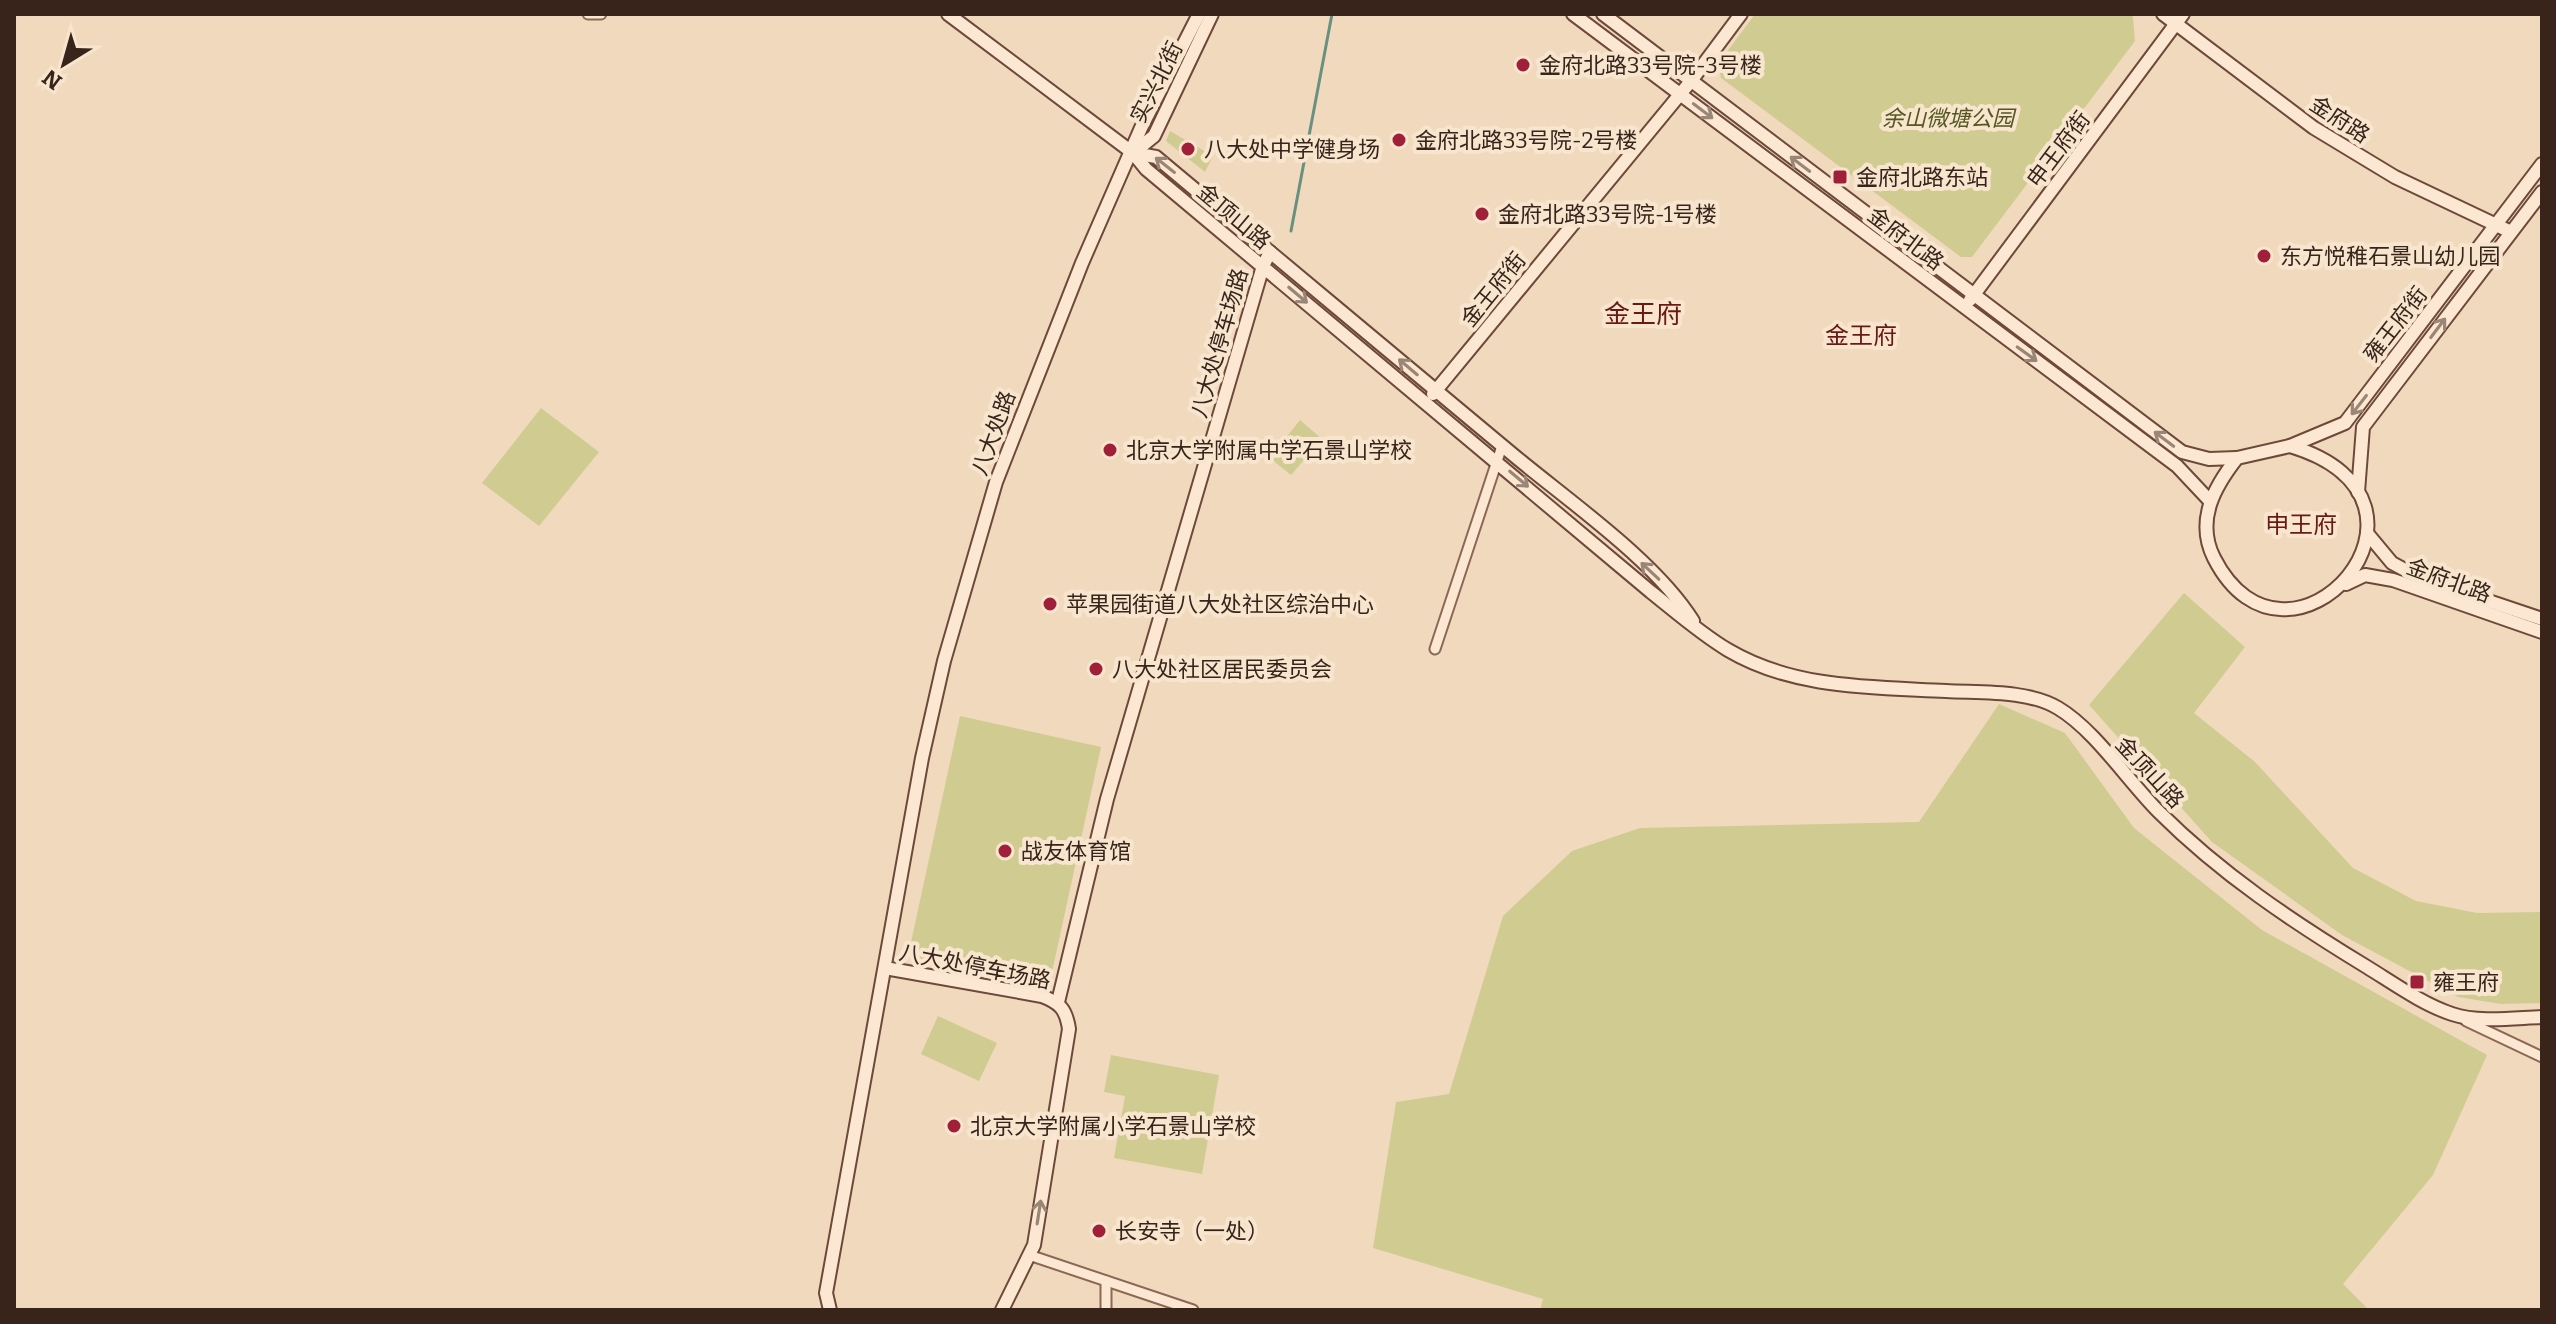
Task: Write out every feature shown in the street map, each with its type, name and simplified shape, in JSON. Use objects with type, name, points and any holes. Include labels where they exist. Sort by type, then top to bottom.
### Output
[{"type":"street","points":[[588,14],[601,14]]},
{"type":"street","points":[[948,14],[1133,153]]},
{"type":"street","name":"实兴北街","points":[[1133,153],[1141,128],[1199,14]]},
{"type":"street","name":"实兴北街","points":[[1133,153],[1154,136],[1212,14]]},
{"type":"street","name":"金府北路","points":[[1573,14],[2177,466],[2209,500]]},
{"type":"street","name":"金府北路","points":[[1603,14],[2182,452],[2209,459],[2237,458]]},
{"type":"street","name":"金王府街","points":[[1426,401],[1691,81],[1741,14]]},
{"type":"street","name":"金府路","points":[[2163,14],[2179,19],[2314,128],[2395,177],[2511,232]]},
{"type":"street","name":"申王府街","points":[[1965,307],[2179,19]]},
{"type":"street","name":"金顶山路","points":[[1133,153],[1156,157],[1436,390],[1644,566],[1683,605],[1699,631]]},
{"type":"street","name":"金顶山路","points":[[1133,153],[1146,169],[1699,631],[1752,662],[1805,679],[1854,686],[1996,694],[2039,700],[2056,707],[2080,726],[2178,831],[2230,875],[2313,934],[2397,986],[2452,1014],[2484,1018],[2542,1017]]},
{"type":"street","name":"八大处路","points":[[830,1310],[826,1293],[925,744],[944,661],[996,482],[1082,263],[1133,153]]},
{"type":"street","name":"雍王府街","points":[[2290,446],[2345,423],[2542,164]]},
{"type":"street","name":"雍王府街","points":[[2358,492],[2363,427],[2542,192]]},
{"type":"street","name":"八大处停车场路","points":[[1058,1002],[1115,770],[1263,266],[1270,252]]},
{"type":"street","points":[[1435,649],[1502,446]]},
{"type":"street","points":[[2290,446],[2319,454],[2339,469],[2358,492],[2369,522],[2360,560],[2343,585],[2310,605],[2292,610],[2266,605],[2245,595],[2229,581],[2210,551],[2209,500],[2237,458],[2290,446]]},
{"type":"street","name":"金府北路","points":[[2367,533],[2392,563],[2420,578],[2542,619]]},
{"type":"street","name":"金府北路","points":[[2343,585],[2365,575],[2393,580],[2542,632]]},
{"type":"street","name":"八大处停车场路","points":[[885,968],[1042,996],[1058,1002],[1067,1013],[1069,1029],[1034,1245],[1002,1310]]},
{"type":"street","points":[[2452,1014],[2542,1057]]},
{"type":"street","points":[[1029,1255],[1193,1310]]},
{"type":"street","points":[[1106,1281],[1106,1310]]},
{"type":"street","points":[[1158,1298],[1158,1310]]},
{"type":"green space","name":"余山微塘公园","points":[[1755,14],[2129,14],[2133,17],[2135,41],[1972,257],[1961,257],[1721,78],[1718,64]]},
{"type":"green space","name":"八大处中学健身场","points":[[1170,131],[1213,156],[1205,172],[1166,141]]},
{"type":"green space","points":[[541,408],[599,452],[539,526],[482,483]]},
{"type":"green space","points":[[1300,420],[1322,439],[1291,475],[1270,458]]},
{"type":"green space","points":[[2184,593],[2245,647],[2194,713],[2255,762],[2353,868],[2416,901],[2477,913],[2542,912],[2542,1003],[2501,1004],[2458,997],[2342,935],[2212,842],[2089,705]]},
{"type":"green space","points":[[1999,704],[2065,733],[2134,828],[2262,930],[2487,1055],[2433,1175],[2343,1284],[2369,1310],[1540,1310],[1543,1299],[1373,1248],[1396,1102],[1449,1094],[1503,916],[1572,851],[1640,828],[1919,822]]},
{"type":"green space","name":"战友体育馆","points":[[960,716],[1101,747],[1049,986],[908,956]]},
{"type":"green space","points":[[938,1016],[997,1043],[979,1081],[921,1054]]},
{"type":"green space","points":[[1111,1055],[1219,1075],[1202,1174],[1114,1158],[1125,1096],[1104,1092]]},
{"type":"waterway","points":[[1291,231],[1332,14]]},
{"type":"place","name":"金府北路33号院-3号楼","points":[[1523,65]]},
{"type":"place","name":"金府北路33号院-2号楼","points":[[1399,140]]},
{"type":"place","name":"八大处中学健身场","points":[[1188,149]]},
{"type":"place","name":"金府北路东站","points":[[1840,177]]},
{"type":"place","name":"金府北路33号院-1号楼","points":[[1482,214]]},
{"type":"place","name":"东方悦稚石景山幼儿园","points":[[2264,256]]},
{"type":"place","name":"北京大学附属中学石景山学校","points":[[1110,450]]},
{"type":"place","name":"苹果园街道八大处社区综治中心","points":[[1050,604]]},
{"type":"place","name":"八大处社区居民委员会","points":[[1096,669]]},
{"type":"place","name":"战友体育馆","points":[[1005,851]]},
{"type":"place","name":"雍王府","points":[[2417,982]]},
{"type":"place","name":"北京大学附属小学石景山学校","points":[[954,1126]]},
{"type":"place","name":"长安寺（一处）","points":[[1099,1231]]},
{"type":"district","name":"金王府","points":[[1643,314]]},
{"type":"district","name":"金王府","points":[[1861,336]]},
{"type":"district","name":"申王府","points":[[2301,525]]}]
